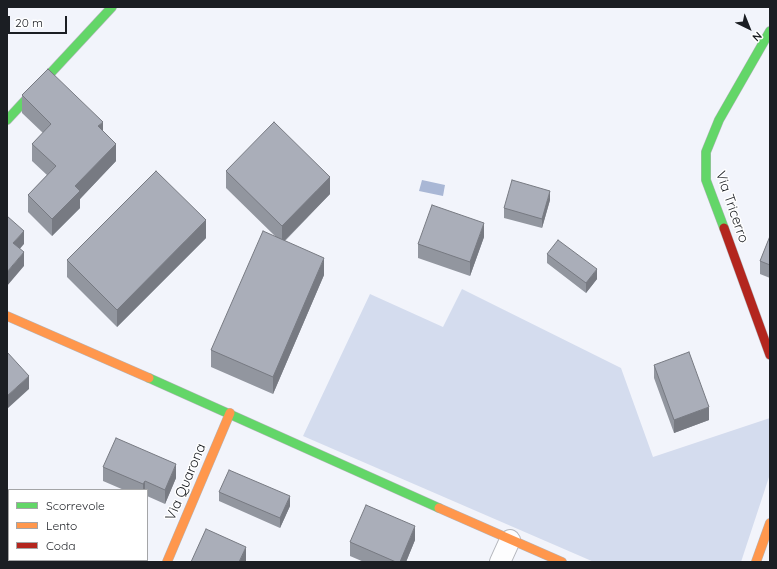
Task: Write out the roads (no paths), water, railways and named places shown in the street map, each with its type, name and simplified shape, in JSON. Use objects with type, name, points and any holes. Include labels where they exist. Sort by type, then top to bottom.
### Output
[{"type":"street","points":[[7,120],[112,7]]},
{"type":"street","name":"Via Tricerro","points":[[770,30],[719,120],[706,152],[705,166],[706,180],[770,355]]},
{"type":"street","points":[[7,316],[230,413],[510,540],[562,562]]},
{"type":"street","name":"Via Quarona","points":[[167,562],[230,413]]},
{"type":"street","points":[[756,562],[770,523]]},
{"type":"street","points":[[500,562],[510,540]]},
{"type":"water","points":[[422,180],[445,185],[443,196],[419,191]]}]
